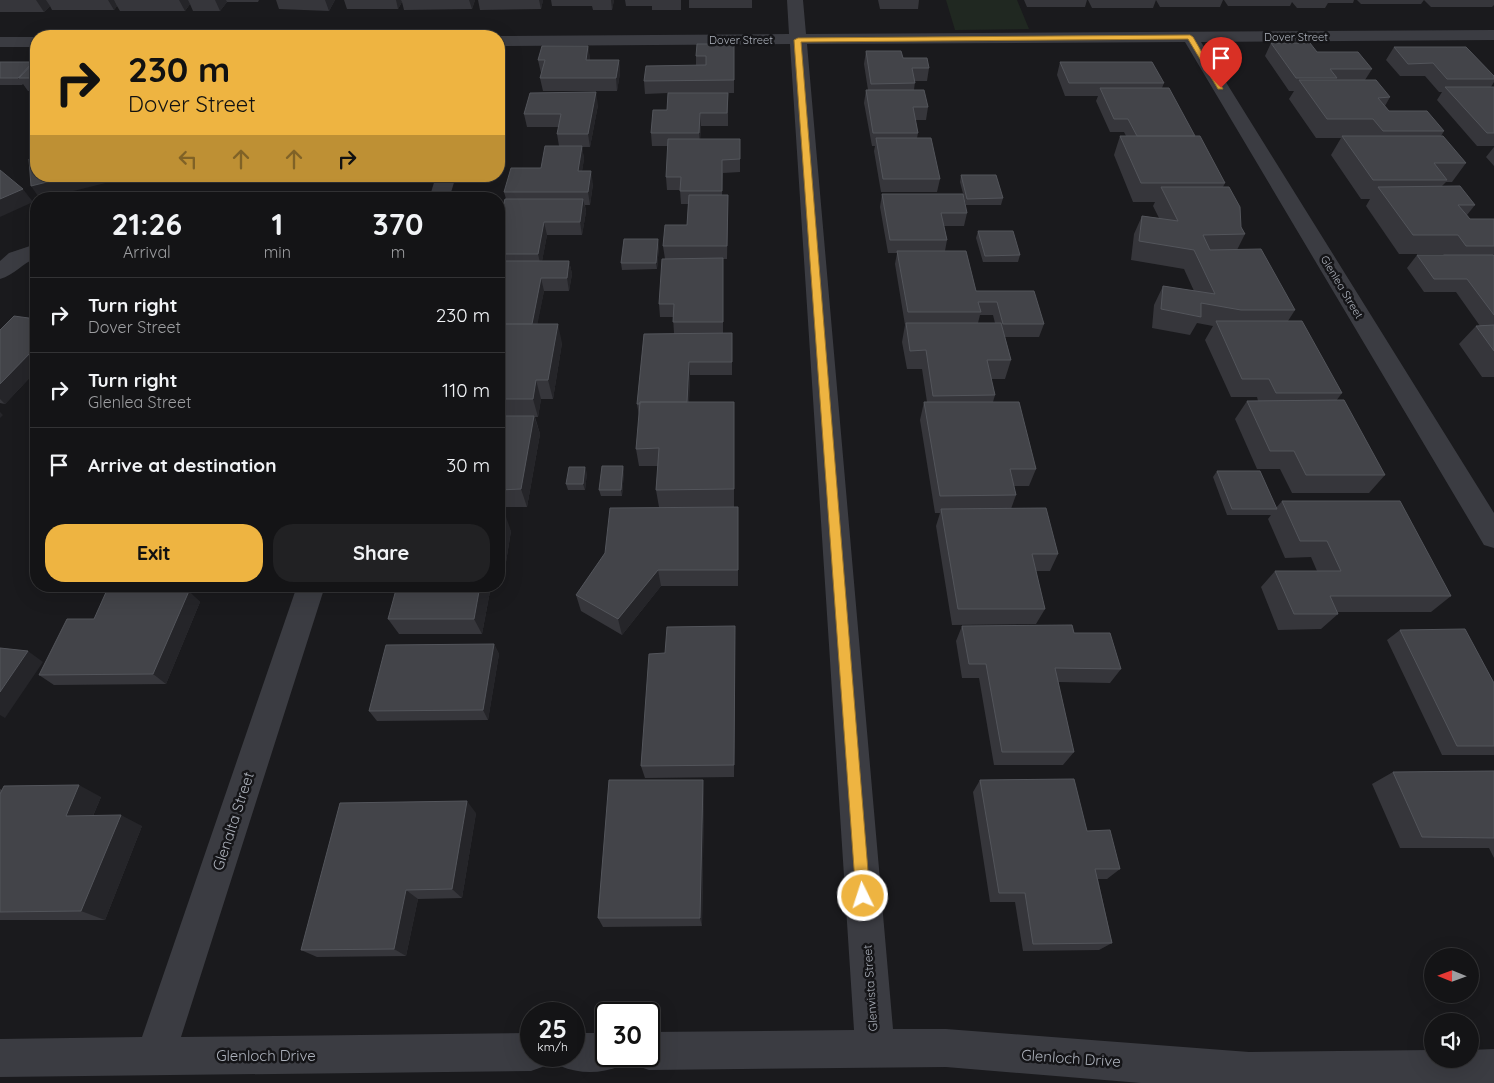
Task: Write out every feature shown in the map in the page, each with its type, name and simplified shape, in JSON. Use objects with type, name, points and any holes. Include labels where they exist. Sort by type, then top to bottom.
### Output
[{"type":"street","name":"Glenvista Street","points":[[795,0],[875,1049]]},
{"type":"street","name":"Dover Street","points":[[505,41],[1493,36]]},
{"type":"street","name":"Glenlea Street","points":[[1190,37],[1494,537]]},
{"type":"street","points":[[0,42],[30,42]]},
{"type":"street","points":[[0,272],[17,258],[30,253]]},
{"type":"street","name":"Glenalta Street","points":[[155,1056],[309,592]]},
{"type":"street","name":"Glenloch Drive","points":[[660,1051],[946,1048],[1250,1072],[1494,1069]]},
{"type":"street","name":"Glenloch Drive","points":[[0,1058],[520,1052]]},
{"type":"shaded area","points":[[946,0],[1017,0],[1029,29],[955,30]]},
{"type":"building","points":[[1271,43],[1310,43],[1317,52],[1358,52],[1372,69],[1330,69],[1337,78],[1296,78]]},
{"type":"building","points":[[697,44],[734,44],[734,80],[644,81],[646,66],[706,65],[706,56],[696,56]]},
{"type":"building","points":[[542,46],[588,46],[586,60],[619,60],[616,78],[540,78],[545,60],[538,60]]},
{"type":"building","points":[[1394,47],[1466,47],[1494,76],[1494,79],[1447,79],[1433,63],[1408,64]]},
{"type":"building","points":[[866,51],[901,51],[903,58],[927,58],[929,68],[912,68],[915,83],[871,84]]},
{"type":"building","points":[[0,62],[30,62],[30,65],[18,78],[0,78]]},
{"type":"building","points":[[1060,62],[1152,62],[1164,83],[1069,83]]},
{"type":"building","points":[[30,66],[30,78],[19,78]]},
{"type":"building","points":[[1299,80],[1376,80],[1390,97],[1378,98],[1389,111],[1427,111],[1444,131],[1383,131],[1373,119],[1327,119]]},
{"type":"building","points":[[1445,87],[1494,87],[1494,133],[1487,133]]},
{"type":"building","points":[[1100,88],[1169,88],[1195,136],[1137,136],[1128,119],[1114,119]]},
{"type":"building","points":[[866,90],[924,90],[928,107],[913,107],[918,133],[873,133]]},
{"type":"building","points":[[596,92],[588,134],[557,134],[561,114],[524,114],[530,93]]},
{"type":"building","points":[[668,93],[728,93],[727,113],[700,113],[699,133],[651,133],[653,110],[667,110]]},
{"type":"building","points":[[1120,136],[1200,136],[1225,183],[1141,183]]},
{"type":"building","points":[[1342,136],[1443,136],[1466,163],[1434,163],[1447,180],[1373,180]]},
{"type":"building","points":[[876,138],[931,138],[940,179],[883,179]]},
{"type":"building","points":[[668,139],[740,139],[740,159],[722,160],[722,191],[680,191],[681,177],[666,177]]},
{"type":"building","points":[[545,146],[582,146],[578,171],[591,171],[588,192],[504,192],[511,168],[541,168]]},
{"type":"building","points":[[0,170],[23,189],[0,199]]},
{"type":"building","points":[[961,175],[996,175],[1003,198],[967,199]]},
{"type":"building","points":[[31,182],[47,182],[31,186]]},
{"type":"building","points":[[1460,186],[1475,205],[1458,205],[1470,219],[1494,219],[1494,246],[1466,246],[1458,235],[1413,235],[1378,187]]},
{"type":"building","points":[[1161,187],[1229,187],[1240,207],[1241,227],[1245,234],[1203,235],[1210,250],[1261,249],[1295,310],[1241,310],[1201,303],[1201,317],[1161,309],[1163,286],[1215,294],[1194,250],[1139,241],[1142,216],[1178,221]]},
{"type":"building","points":[[882,194],[963,194],[967,213],[941,213],[947,240],[890,240]]},
{"type":"building","points":[[689,195],[728,195],[727,246],[663,246],[665,225],[687,225]]},
{"type":"building","points":[[505,199],[583,199],[580,222],[544,222],[538,254],[505,254]]},
{"type":"building","points":[[978,231],[1013,231],[1020,255],[985,256]]},
{"type":"building","points":[[624,239],[658,239],[656,263],[621,263]]},
{"type":"building","points":[[897,251],[966,251],[976,291],[1034,291],[1044,324],[1003,324],[997,302],[978,302],[981,312],[908,312]]},
{"type":"building","points":[[1417,255],[1493,255],[1494,315],[1467,279],[1434,279]]},
{"type":"building","points":[[723,258],[723,322],[673,322],[674,304],[659,304],[662,259]]},
{"type":"building","points":[[505,261],[569,261],[567,278],[541,278],[532,324],[505,324]]},
{"type":"building","points":[[14,316],[30,318],[30,353],[0,384],[0,330]]},
{"type":"building","points":[[1216,321],[1302,321],[1342,393],[1276,393],[1269,379],[1242,379]]},
{"type":"building","points":[[906,323],[1001,323],[1011,360],[987,360],[995,395],[933,396],[926,350],[910,351]]},
{"type":"building","points":[[505,324],[558,324],[548,380],[536,380],[533,399],[505,399]]},
{"type":"building","points":[[1494,325],[1494,351],[1476,326]]},
{"type":"building","points":[[732,333],[732,362],[689,362],[687,402],[640,402],[640,404],[637,404],[644,334]]},
{"type":"building","points":[[1344,400],[1385,475],[1306,475],[1294,451],[1270,451],[1247,401]]},
{"type":"building","points":[[640,402],[734,402],[734,489],[656,490],[659,448],[636,449]]},
{"type":"building","points":[[924,402],[1019,402],[1036,469],[1010,469],[1016,495],[940,496]]},
{"type":"building","points":[[505,416],[534,416],[521,489],[505,490]]},
{"type":"building","points":[[602,466],[623,466],[621,490],[599,490]]},
{"type":"building","points":[[569,467],[585,467],[583,484],[566,484]]},
{"type":"building","points":[[1217,471],[1260,471],[1277,509],[1232,509]]},
{"type":"building","points":[[1282,501],[1400,501],[1451,596],[1330,596],[1338,614],[1294,614],[1275,571],[1341,571],[1327,541],[1300,541]]},
{"type":"building","points":[[738,507],[738,570],[658,570],[618,619],[576,595],[605,553],[610,508]]},
{"type":"building","points":[[1046,508],[1058,554],[1032,554],[1045,609],[958,609],[941,509]]},
{"type":"building","points":[[106,592],[189,592],[153,674],[39,675],[67,619],[94,619]]},
{"type":"building","points":[[395,592],[479,592],[474,619],[388,619]]},
{"type":"building","points":[[1072,625],[1074,633],[1110,633],[1121,669],[1055,668],[1074,752],[1002,752],[986,664],[969,664],[962,626]]},
{"type":"building","points":[[735,626],[734,765],[641,766],[649,654],[665,653],[667,627]]},
{"type":"building","points":[[1465,629],[1494,683],[1494,746],[1457,746],[1400,630]]},
{"type":"building","points":[[494,644],[483,710],[369,711],[386,645]]},
{"type":"building","points":[[0,648],[28,651],[0,692]]},
{"type":"building","points":[[1494,771],[1494,838],[1422,837],[1393,772]]},
{"type":"building","points":[[1074,779],[1087,831],[1110,830],[1120,869],[1095,869],[1112,943],[1033,944],[1025,893],[999,893],[980,780]]},
{"type":"building","points":[[609,780],[703,780],[700,918],[598,918]]},
{"type":"building","points":[[79,785],[66,816],[121,815],[81,911],[0,912],[0,794],[4,786]]},
{"type":"building","points":[[467,801],[452,889],[406,890],[394,949],[301,950],[340,803]]},
{"type":"route","points":[[863,896],[798,40],[1190,37],[1221,88]]}]
